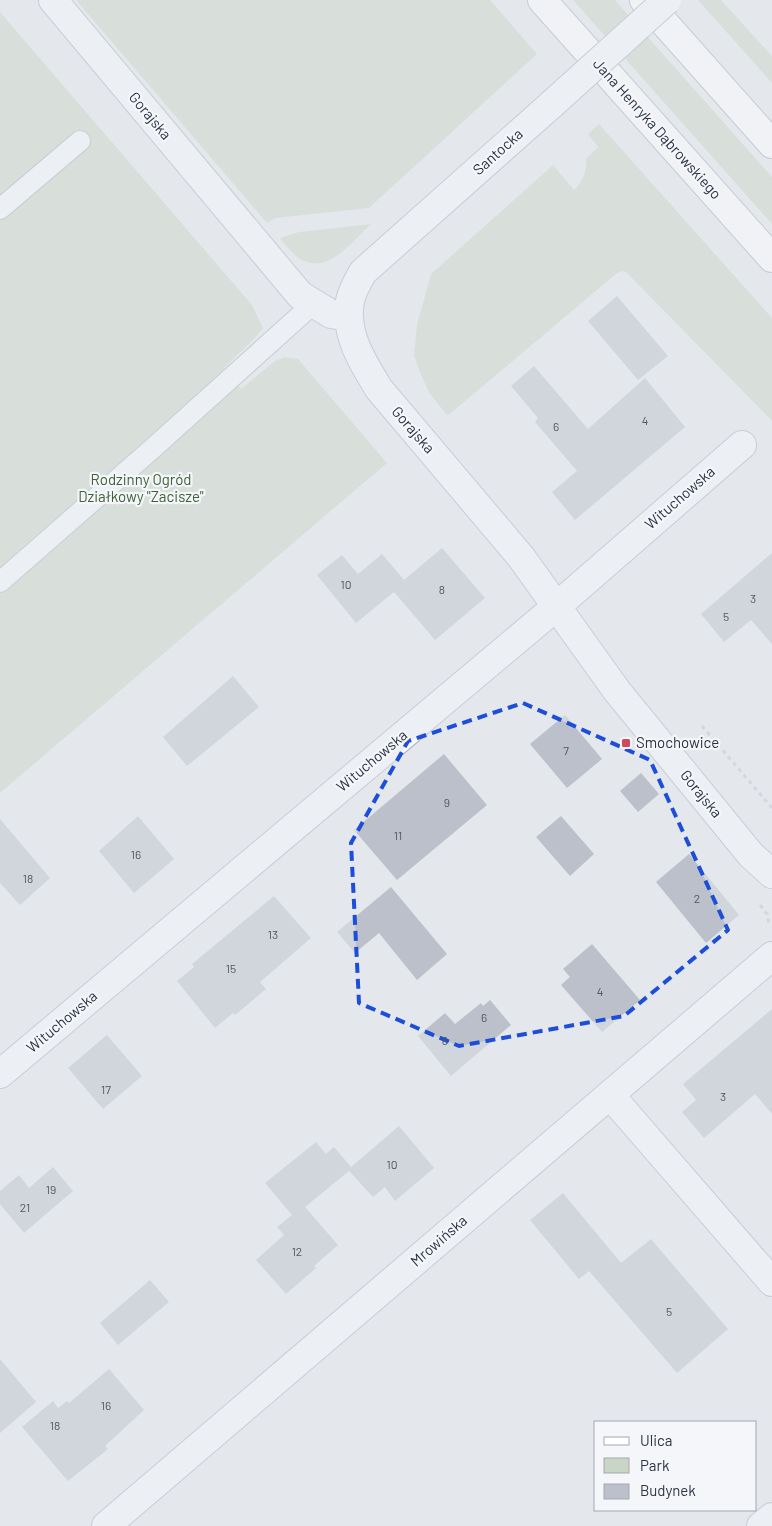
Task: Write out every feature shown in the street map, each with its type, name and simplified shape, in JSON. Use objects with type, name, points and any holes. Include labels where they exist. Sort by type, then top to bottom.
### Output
[{"type":"main road","name":"Jana Henryka Dąbrowskiego","points":[[542,0],[772,258]]},
{"type":"main road","points":[[644,0],[772,144]]},
{"type":"street","name":"Gorajska","points":[[53,0],[300,294],[313,304],[332,314],[349,317],[354,342],[363,363],[380,390],[521,557],[616,691],[751,855],[772,874]]},
{"type":"street","name":"Santocka","points":[[349,317],[350,300],[362,272],[667,0]]},
{"type":"street","name":"Wituchowska","points":[[0,1074],[557,606],[742,445]]},
{"type":"street","name":"Mrowińska","points":[[106,1526],[772,956]]},
{"type":"street","points":[[610,1095],[772,1282]]},
{"type":"street","points":[[761,1526],[772,1517]]},
{"type":"lane","points":[[0,209],[80,141]]},
{"type":"lane","points":[[2,577],[152,450],[313,304]]},
{"type":"path","points":[[702,726],[772,808]]},
{"type":"highlighted area","points":[[523,703],[650,760],[728,930],[624,1016],[459,1046],[359,1003],[351,843],[408,741]]},
{"type":"green space","points":[[76,0],[490,0],[537,54],[369,208],[275,218],[267,223]]},
{"type":"green space","points":[[573,0],[615,0],[772,177],[772,224]]},
{"type":"green space","points":[[698,0],[721,0],[772,56],[772,83]]},
{"type":"green space","name":"Rodzinny Ogród Działkowy \"Zacisze\"","points":[[0,12],[252,305],[263,328],[224,368],[241,389],[275,361],[285,357],[298,359],[387,463],[0,793]]},
{"type":"green space","points":[[599,124],[772,318],[772,421],[626,272],[621,271],[451,413],[447,415],[430,394],[414,356],[417,325],[431,274],[553,165],[574,190],[584,176],[586,159],[598,147],[588,134]]},
{"type":"green space","points":[[371,224],[337,256],[317,263],[307,262],[296,256],[280,238],[299,232]]},
{"type":"building","points":[[617,296],[668,356],[638,380],[588,321]]},
{"type":"building","points":[[534,366],[588,429],[645,378],[685,427],[575,520],[552,492],[577,471],[535,422],[538,418],[511,386]]},
{"type":"building","points":[[442,548],[485,598],[435,640],[394,592],[356,623],[317,575],[342,555],[358,574],[382,554],[404,580]]},
{"type":"building","points":[[772,553],[772,644],[751,620],[724,642],[701,614]]},
{"type":"building","points":[[233,676],[259,707],[187,766],[163,737]]},
{"type":"building","points":[[565,715],[602,759],[567,788],[530,744]]},
{"type":"building","points":[[444,754],[487,805],[397,880],[354,830]]},
{"type":"building","points":[[641,773],[659,794],[638,812],[620,791]]},
{"type":"building","points":[[138,816],[174,859],[134,893],[99,851]]},
{"type":"building","points":[[561,816],[594,854],[570,876],[536,837]]},
{"type":"building","points":[[0,819],[50,878],[20,905],[0,883]]},
{"type":"building","points":[[689,854],[739,915],[706,943],[656,882]]},
{"type":"building","points":[[391,887],[447,954],[417,980],[379,933],[355,953],[337,932]]},
{"type":"building","points":[[274,896],[311,938],[260,982],[266,989],[235,1015],[233,1013],[215,1028],[177,981],[194,967],[192,964]]},
{"type":"building","points":[[592,944],[640,1000],[602,1032],[561,985],[570,977],[563,969]]},
{"type":"building","points":[[490,1000],[511,1025],[451,1076],[418,1036],[445,1013],[455,1024],[481,1003],[483,1006]]},
{"type":"building","points":[[772,1009],[772,1114],[755,1094],[704,1138],[682,1112],[696,1100],[683,1084]]},
{"type":"building","points":[[107,1035],[142,1076],[103,1109],[68,1068]]},
{"type":"building","points":[[399,1126],[434,1168],[395,1201],[385,1187],[373,1197],[349,1171],[305,1207],[338,1245],[314,1266],[316,1268],[286,1294],[256,1260],[284,1235],[277,1227],[292,1215],[265,1183],[316,1142],[326,1154],[334,1147],[351,1167]]},
{"type":"building","points":[[53,1167],[73,1191],[24,1233],[0,1204],[0,1191],[19,1175],[29,1188]]},
{"type":"building","points":[[563,1193],[621,1263],[651,1239],[728,1329],[677,1373],[589,1271],[579,1279],[530,1220]]},
{"type":"building","points":[[150,1280],[169,1302],[118,1345],[100,1323]]},
{"type":"building","points":[[0,1359],[36,1402],[0,1433]]},
{"type":"building","points":[[109,1369],[144,1410],[105,1446],[108,1449],[68,1481],[22,1427],[53,1401],[58,1408],[67,1401],[69,1403]]},
{"type":"place","name":"Smochowice","points":[[626,743]]}]
